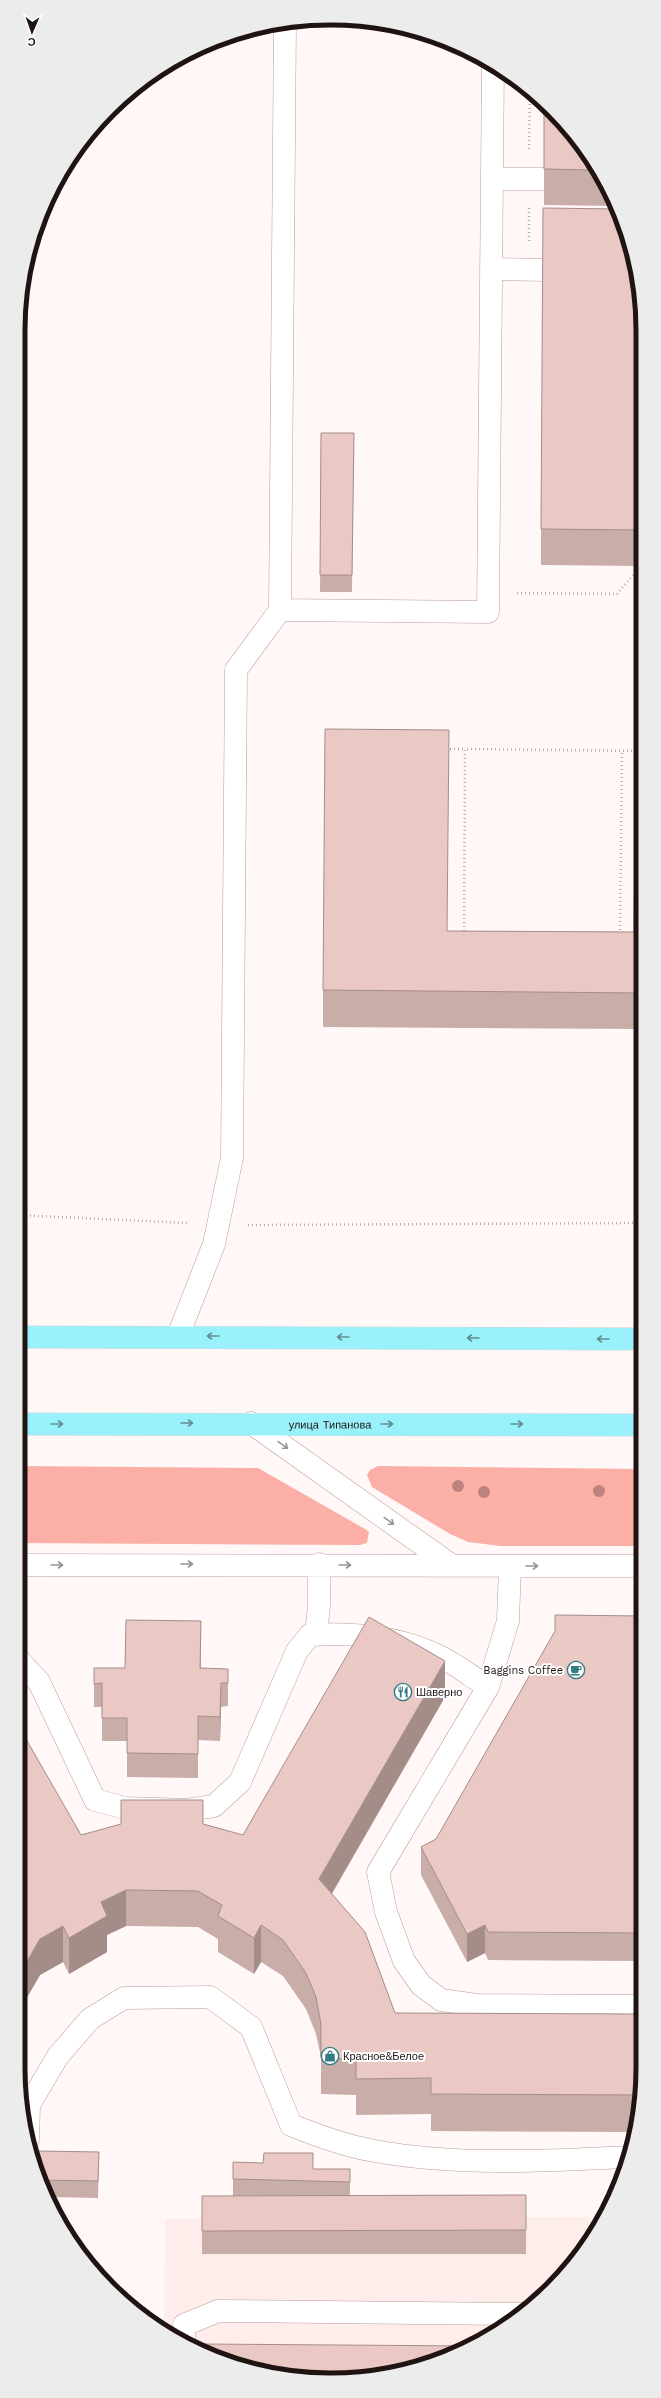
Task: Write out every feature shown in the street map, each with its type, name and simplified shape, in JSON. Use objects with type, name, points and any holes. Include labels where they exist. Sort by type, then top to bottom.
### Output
[{"type":"main road","points":[[25,1337],[178,1336],[636,1339]]},
{"type":"main road","name":"улица Типанова","points":[[25,1424],[251,1423],[636,1425]]},
{"type":"street","points":[[178,1336],[214,1244],[232,1158],[236,670],[280,610],[285,29]]},
{"type":"street","points":[[280,610],[488,612],[493,72]]},
{"type":"street","points":[[492,179],[544,179]]},
{"type":"street","points":[[491,269],[543,270]]},
{"type":"street","points":[[251,1423],[451,1566]]},
{"type":"street","points":[[316,1634],[319,1606],[319,1564]]},
{"type":"street","points":[[25,1565],[319,1564],[636,1566]]},
{"type":"street","points":[[510,1566],[508,1621],[488,1687],[378,1872],[386,1912],[404,1961],[422,1985],[441,2000],[477,2006],[636,2006]]},
{"type":"street","points":[[25,1667],[39,1682],[95,1800],[125,1808],[187,1810],[214,1806],[240,1782],[297,1651],[310,1635],[353,1633],[395,1641],[441,1657],[488,1687]]},
{"type":"street","points":[[29,2112],[29,2105],[58,2056],[90,2019],[124,1998],[176,1996],[210,1997],[251,2027],[291,2125],[330,2140],[375,2151],[433,2158],[537,2162],[623,2157]]},
{"type":"street","points":[[184,2335],[184,2325],[218,2311],[511,2314]]},
{"type":"path","points":[[617,594],[634,574]]},
{"type":"path","points":[[442,749],[636,751]]},
{"type":"path","points":[[464,936],[465,749]]},
{"type":"path","points":[[620,938],[622,751]]},
{"type":"path","points":[[25,1215],[218,1225],[636,1223]]},
{"type":"shaded area","points":[[25,1466],[258,1468],[369,1532],[367,1543],[360,1545],[25,1543]]},
{"type":"shaded area","points":[[378,1466],[636,1469],[636,1546],[501,1546],[468,1542],[450,1534],[372,1487],[367,1475],[370,1470]]},
{"type":"shaded area","points":[[591,2217],[591,2228],[585,2237],[547,2284],[500,2322],[447,2350],[410,2363],[370,2370],[330,2373],[291,2370],[251,2363],[214,2350],[164,2324],[165,2219]]},
{"type":"building","points":[[544,111],[573,145],[590,170],[544,169]]},
{"type":"building","points":[[543,208],[611,209],[626,251],[635,311],[636,530],[541,529]]},
{"type":"building","points":[[321,433],[354,433],[352,575],[320,575]]},
{"type":"building","points":[[325,729],[449,730],[447,931],[634,932],[636,732],[636,993],[323,990]]},
{"type":"building","points":[[555,1615],[636,1616],[636,1933],[488,1932],[485,1925],[467,1934],[421,1847],[436,1839],[555,1631]]},
{"type":"building","points":[[369,1617],[445,1661],[319,1879],[365,1932],[395,2013],[636,2014],[634,2095],[431,2094],[431,2078],[356,2079],[356,2059],[321,2058],[321,2024],[316,1997],[306,1973],[283,1940],[261,1925],[254,1938],[218,1916],[222,1905],[198,1891],[126,1890],[101,1902],[107,1916],[69,1938],[63,1926],[40,1939],[25,1965],[25,1737],[81,1835],[121,1824],[121,1800],[203,1800],[203,1824],[243,1835]]},
{"type":"building","points":[[126,1620],[201,1621],[200,1668],[228,1669],[228,1683],[221,1683],[220,1717],[198,1716],[198,1754],[127,1753],[127,1718],[102,1718],[102,1683],[94,1684],[94,1668],[125,1668]]},
{"type":"building","points":[[39,2151],[99,2152],[98,2181],[46,2180],[39,2160]]},
{"type":"building","points":[[264,2153],[313,2153],[313,2169],[350,2169],[350,2182],[233,2179],[233,2162],[263,2163]]},
{"type":"building","points":[[526,2195],[526,2230],[202,2231],[202,2196]]},
{"type":"building","points":[[202,2344],[456,2346],[410,2363],[370,2370],[330,2373],[291,2370],[251,2363]]},
{"type":"place","name":"Baggins Coffee","points":[[576,1670]]},
{"type":"place","name":"Шаверно","points":[[403,1692]]},
{"type":"place","name":"Красное&Белое","points":[[330,2056]]}]
